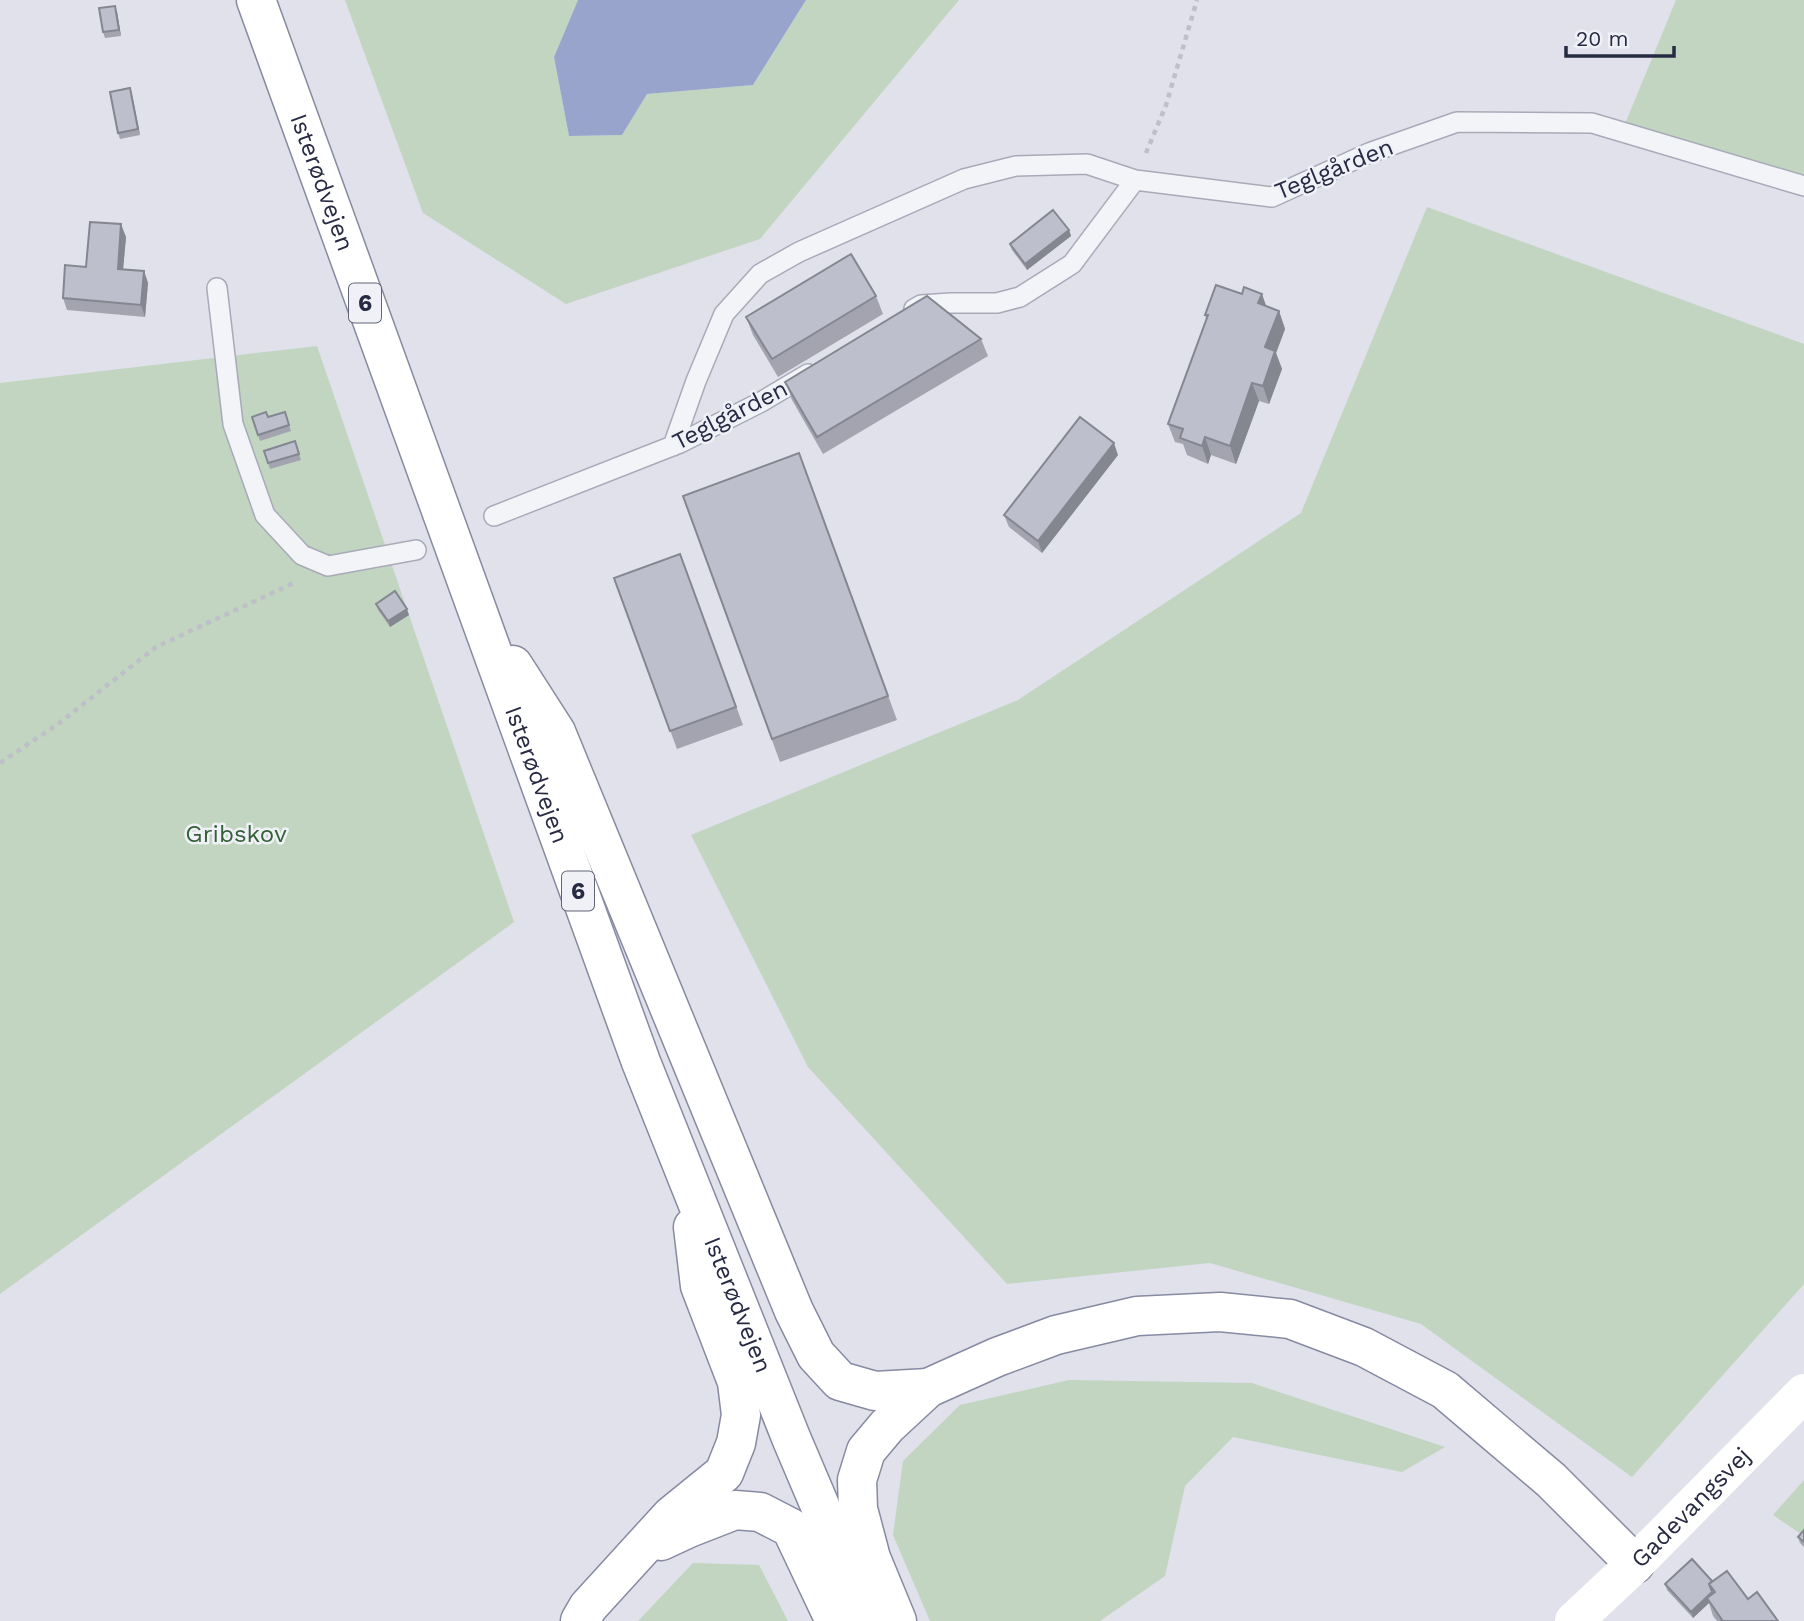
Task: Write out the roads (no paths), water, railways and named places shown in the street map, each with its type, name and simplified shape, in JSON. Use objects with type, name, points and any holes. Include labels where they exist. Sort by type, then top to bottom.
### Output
[{"type":"main road","name":"Isterødvejen","points":[[256,0],[636,1049],[792,1440],[869,1621]]},
{"type":"main road","points":[[474,606],[556,733],[794,1311],[816,1355],[840,1381],[875,1391],[928,1388]]},
{"type":"main road","points":[[580,1621],[588,1607],[671,1516],[724,1473],[736,1443],[741,1415],[737,1382],[700,1286],[687,1174]]},
{"type":"main road","points":[[897,1621],[871,1558],[858,1509],[857,1480],[866,1451],[887,1426],[928,1388],[997,1357],[1056,1335],[1137,1316],[1220,1311],[1290,1319],[1364,1347],[1445,1390],[1551,1480],[1635,1564]]},
{"type":"main road","name":"Gadevangsvej","points":[[1574,1621],[1635,1564],[1804,1393]]},
{"type":"main road","points":[[640,1551],[735,1510],[760,1512],[791,1528],[835,1621]]},
{"type":"lane","name":"Teglgården","points":[[673,446],[724,314],[760,274],[799,252],[964,179],[1016,166],[1087,164],[1135,180],[1272,197],[1369,153],[1457,122],[1592,123],[1804,186]]},
{"type":"lane","points":[[898,319],[921,305],[997,303],[1020,297],[1072,264],[1135,180]]},
{"type":"lane","points":[[217,288],[233,424],[265,515],[302,555],[328,566],[416,550]]},
{"type":"lane","name":"Teglgården","points":[[494,516],[673,446],[761,402],[818,368]]},
{"type":"water","points":[[578,0],[806,0],[753,85],[647,94],[622,135],[569,136],[554,57]]},
{"type":"park label","name":"Gribskov","points":[[236,834]]}]
